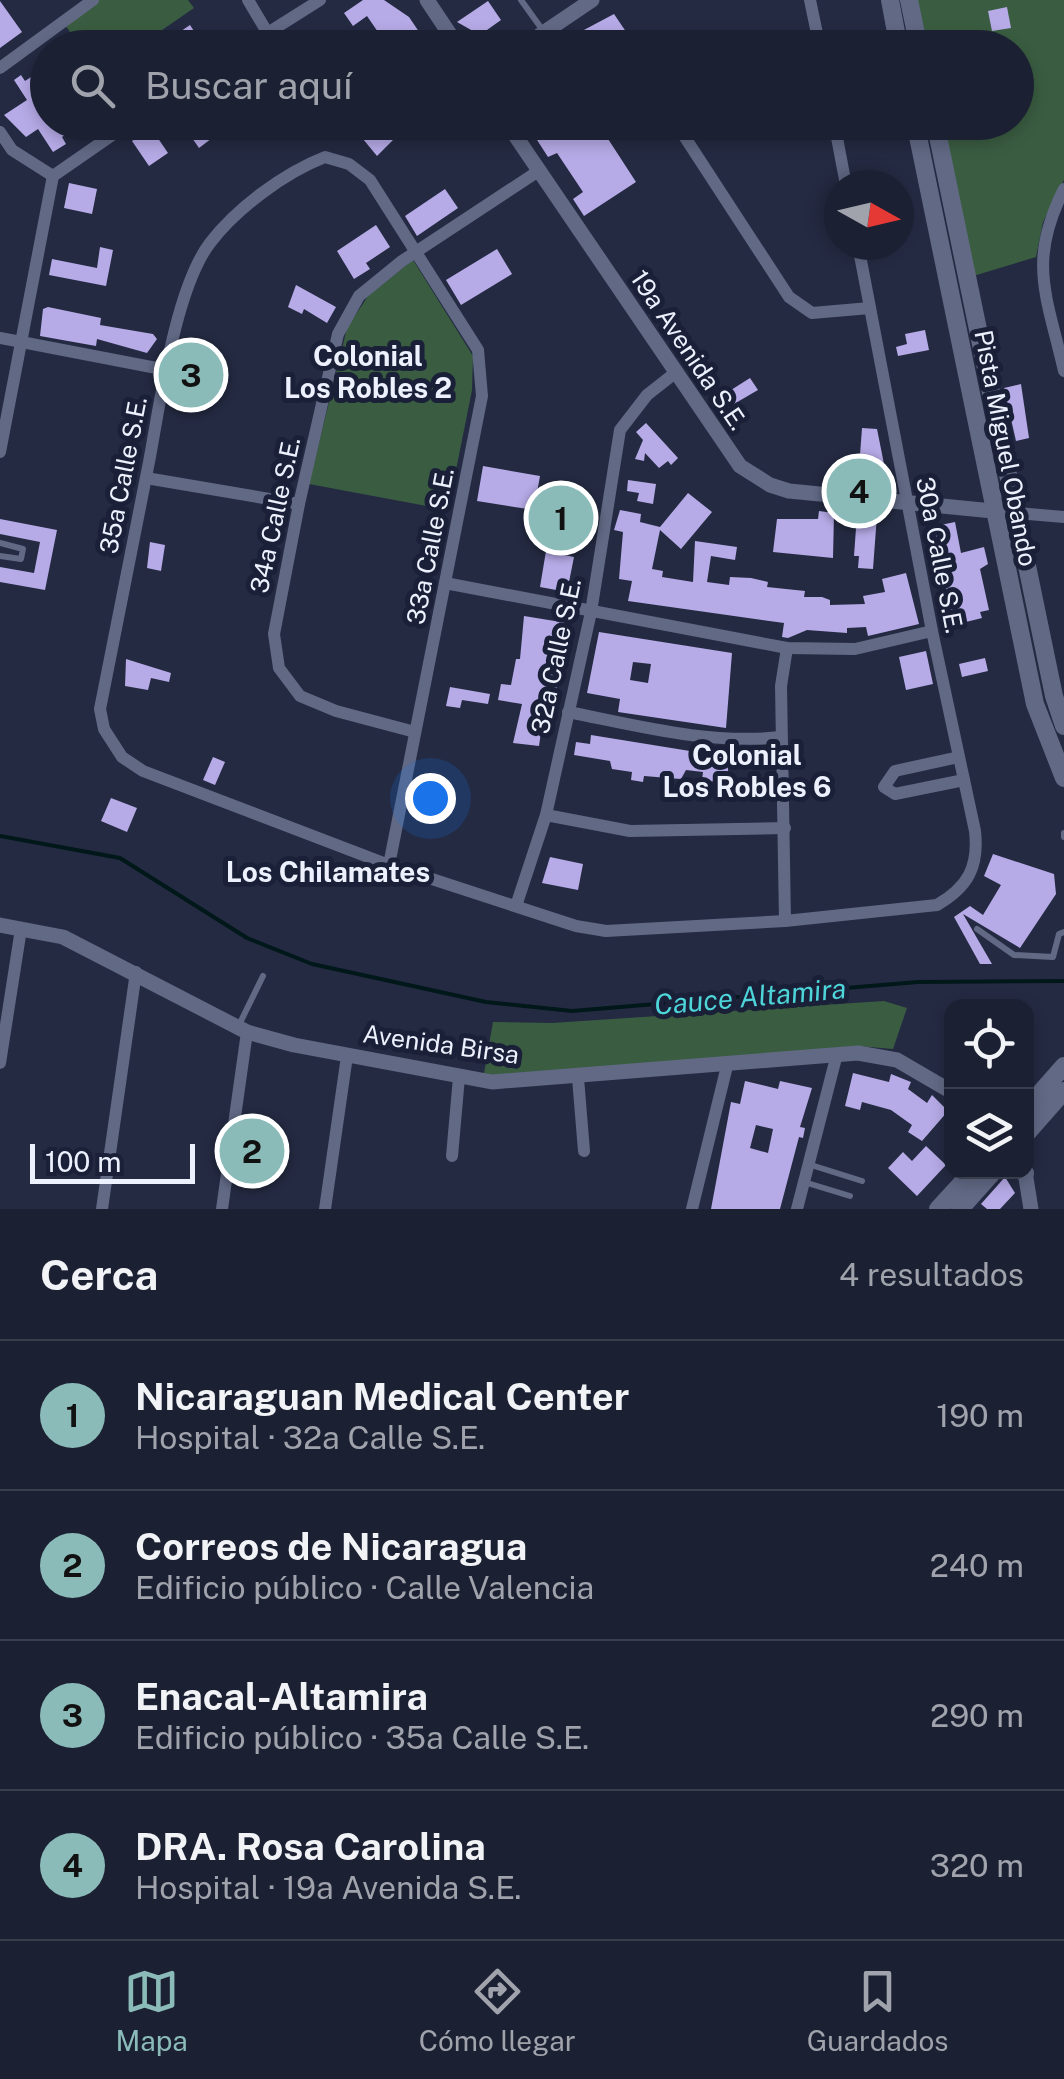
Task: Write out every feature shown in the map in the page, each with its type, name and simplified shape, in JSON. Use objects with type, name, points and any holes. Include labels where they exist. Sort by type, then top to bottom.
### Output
[{"type":"main road","points":[[890,0],[896,30]]},
{"type":"main road","points":[[909,0],[915,30]]},
{"type":"main road","name":"Pista Miguel Obando","points":[[918,140],[1034,704],[1064,778]]},
{"type":"main road","name":"Pista Miguel Obando","points":[[939,140],[1064,726]]},
{"type":"main road","points":[[1034,1100],[1064,1066]]},
{"type":"main road","points":[[1034,1125],[1064,1091]]},
{"type":"main road","points":[[938,1209],[979,1179]]},
{"type":"main road","points":[[960,1209],[983,1179]]},
{"type":"street","points":[[51,30],[92,0]]},
{"type":"street","points":[[248,0],[266,30]]},
{"type":"street","points":[[270,30],[320,0]]},
{"type":"street","points":[[427,0],[448,30]]},
{"type":"street","points":[[548,30],[592,0]]},
{"type":"street","points":[[810,0],[817,30]]},
{"type":"street","points":[[0,68],[30,46]]},
{"type":"street","points":[[0,132],[12,150],[54,176]]},
{"type":"street","points":[[0,452],[54,176],[105,140]]},
{"type":"street","name":"19a Avenida S.E.","points":[[518,140],[740,466],[770,485],[908,505],[1017,513]]},
{"type":"street","points":[[687,140],[789,297],[812,313],[870,308]]},
{"type":"street","points":[[837,140],[843,170]]},
{"type":"street","name":"35a Calle S.E.","points":[[389,866],[154,776],[122,757],[104,728],[100,709],[166,370],[194,273],[209,244],[244,208],[326,157],[361,171],[415,252]]},
{"type":"street","name":"34a Calle S.E.","points":[[415,732],[336,711],[300,696],[279,668],[274,634],[299,504],[338,334],[359,296],[415,252],[538,172]]},
{"type":"street","points":[[1064,189],[1048,222],[1040,256],[1064,371]]},
{"type":"street","name":"33a Calle S.E.","points":[[389,866],[482,396],[478,350],[415,252]]},
{"type":"street","name":"30a Calle S.E.","points":[[785,921],[937,905],[959,892],[972,873],[976,842],[861,260]]},
{"type":"street","points":[[1047,300],[1064,297]]},
{"type":"street","points":[[0,338],[166,370]]},
{"type":"street","name":"32a Calle S.E.","points":[[516,906],[546,815],[590,612],[620,430],[647,395],[675,373]]},
{"type":"street","points":[[146,478],[299,504]]},
{"type":"street","points":[[1017,513],[1064,517]]},
{"type":"street","points":[[446,584],[787,648],[855,648],[932,631]]},
{"type":"street","points":[[389,866],[606,931],[785,921],[781,686],[787,648]]},
{"type":"street","points":[[568,712],[696,737],[745,741],[781,737]]},
{"type":"street","points":[[959,757],[895,772],[884,787],[895,794],[964,780]]},
{"type":"street","points":[[546,815],[630,831],[785,828]]},
{"type":"street","name":"Avenida Birsa","points":[[0,925],[63,937],[243,1030],[347,1056],[458,1076],[505,1082],[876,1054],[897,1060],[947,1089]]},
{"type":"street","points":[[0,1063],[22,929]]},
{"type":"street","points":[[102,1209],[136,972]]},
{"type":"street","points":[[222,1209],[243,1030]]},
{"type":"street","points":[[798,1209],[837,1054]]},
{"type":"street","points":[[325,1209],[347,1056]]},
{"type":"street","points":[[692,1209],[727,1066]]},
{"type":"street","points":[[452,1156],[458,1076]]},
{"type":"street","points":[[578,1078],[584,1151]]},
{"type":"street","points":[[1025,1179],[1031,1209]]},
{"type":"lane","points":[[521,0],[542,30]]},
{"type":"lane","points":[[0,544],[23,549],[21,559],[0,556]]},
{"type":"lane","points":[[977,930],[1014,955],[1053,956],[1059,934],[1064,932]]},
{"type":"lane","points":[[243,1030],[262,976]]},
{"type":"lane","points":[[809,1164],[862,1181]]},
{"type":"lane","points":[[804,1182],[850,1196]]},
{"type":"green space","points":[[92,0],[188,0],[194,8],[162,30],[69,30],[62,21]]},
{"type":"green space","points":[[913,0],[1064,0],[1064,180],[1043,222],[1036,257],[970,277],[942,140],[1034,140],[1034,30],[919,30]]},
{"type":"green space","points":[[413,260],[473,356],[472,390],[448,510],[309,484],[347,328],[368,296]]},
{"type":"green space","points":[[884,1001],[907,1008],[893,1049],[858,1046],[483,1079],[493,1022],[552,1023]]},
{"type":"building","points":[[363,0],[384,0],[409,17],[418,30],[377,30],[367,16],[353,26],[344,13]]},
{"type":"building","points":[[0,1],[22,32],[0,48]]},
{"type":"building","points":[[488,1],[501,20],[487,30],[471,30],[457,22]]},
{"type":"building","points":[[1007,7],[1011,28],[992,30],[988,11]]},
{"type":"building","points":[[614,14],[625,30],[584,30]]},
{"type":"building","points":[[21,75],[25,81],[30,78],[30,134],[26,137],[4,115],[27,100],[14,80]]},
{"type":"building","points":[[45,140],[64,140],[66,144],[53,152]]},
{"type":"building","points":[[159,140],[168,153],[149,166],[132,141]]},
{"type":"building","points":[[193,140],[210,140],[199,148]]},
{"type":"building","points":[[364,140],[393,140],[377,156]]},
{"type":"building","points":[[537,140],[609,140],[636,182],[584,216],[573,199],[583,192],[557,153],[548,157]]},
{"type":"building","points":[[69,183],[97,189],[92,214],[64,208]]},
{"type":"building","points":[[445,189],[458,208],[417,236],[405,216]]},
{"type":"building","points":[[376,225],[390,247],[366,263],[370,269],[354,279],[337,251]]},
{"type":"building","points":[[100,247],[113,250],[106,286],[49,275],[52,259],[97,268]]},
{"type":"building","points":[[497,249],[512,274],[461,305],[446,280]]},
{"type":"building","points":[[296,285],[336,307],[327,323],[304,309],[302,314],[288,307]]},
{"type":"building","points":[[43,309],[101,318],[100,325],[153,334],[157,339],[147,353],[97,339],[96,346],[40,336]]},
{"type":"building","points":[[925,330],[929,350],[898,356],[896,347],[907,344],[905,334]]},
{"type":"building","points":[[750,378],[758,390],[727,408],[720,397]]},
{"type":"building","points":[[1021,384],[1029,438],[1016,441],[1004,388]]},
{"type":"building","points":[[646,423],[678,458],[671,465],[668,461],[659,468],[645,453],[644,461],[635,459],[643,440],[636,432]]},
{"type":"building","points":[[862,428],[877,429],[887,479],[882,485],[858,482]]},
{"type":"building","points":[[483,466],[540,476],[534,510],[477,501]]},
{"type":"building","points":[[628,480],[656,484],[653,504],[637,501],[639,493],[627,491]]},
{"type":"building","points":[[688,493],[712,512],[681,549],[660,530],[652,569],[663,571],[662,577],[693,582],[695,541],[737,547],[735,560],[711,556],[707,582],[729,585],[730,577],[751,578],[768,582],[767,587],[805,591],[804,597],[822,597],[830,600],[830,605],[865,604],[863,596],[885,592],[882,579],[906,573],[919,624],[868,636],[866,627],[847,628],[847,633],[807,630],[788,638],[782,637],[784,623],[628,601],[632,581],[619,579],[623,532],[614,530],[620,510],[641,514],[640,522],[660,527]]},
{"type":"building","points":[[545,505],[581,512],[578,531],[541,524]]},
{"type":"building","points":[[819,511],[834,513],[833,558],[773,552],[777,519],[818,519]]},
{"type":"building","points":[[857,514],[877,515],[873,569],[858,568],[859,556],[854,556]]},
{"type":"building","points":[[0,519],[57,530],[45,590],[0,582],[0,567],[34,573],[40,542],[0,534]]},
{"type":"building","points":[[955,522],[961,553],[984,547],[988,564],[980,569],[989,610],[980,612],[982,618],[954,625],[943,575],[937,576],[926,528]]},
{"type":"building","points":[[150,542],[165,545],[161,571],[147,568]]},
{"type":"building","points":[[546,551],[574,557],[567,592],[540,587]]},
{"type":"building","points":[[524,616],[567,623],[555,666],[561,668],[557,687],[546,726],[542,725],[539,746],[513,743],[522,704],[498,700],[501,684],[511,685],[516,659],[520,659]]},
{"type":"building","points":[[599,632],[732,653],[726,728],[618,712],[620,699],[587,693]],"holes":[[[633,662],[651,664],[648,683],[630,680]]]},
{"type":"building","points":[[926,651],[933,684],[906,690],[899,657]]},
{"type":"building","points":[[985,658],[988,671],[962,677],[959,664]]},
{"type":"building","points":[[126,659],[171,673],[169,682],[151,678],[148,690],[125,686]]},
{"type":"building","points":[[450,687],[490,694],[488,704],[462,700],[460,708],[446,706]]},
{"type":"building","points":[[591,735],[727,757],[729,782],[702,781],[703,772],[686,770],[681,779],[644,776],[643,782],[631,780],[632,772],[612,769],[610,761],[574,755],[576,742],[590,744]]},
{"type":"building","points":[[213,757],[225,762],[215,785],[203,780]]},
{"type":"building","points":[[111,798],[137,808],[127,832],[101,821]]},
{"type":"building","points":[[993,854],[1054,874],[1056,894],[1020,948],[963,914],[992,964],[980,964],[954,917],[970,906],[983,915],[1001,885],[984,876]]},
{"type":"building","points":[[550,857],[583,864],[578,890],[542,883]]},
{"type":"building","points":[[853,1073],[889,1082],[891,1074],[911,1082],[908,1089],[927,1103],[932,1095],[944,1107],[944,1116],[922,1141],[908,1132],[912,1125],[891,1110],[862,1102],[860,1110],[845,1106]]},
{"type":"building","points":[[745,1081],[778,1089],[780,1081],[812,1088],[800,1127],[805,1128],[803,1138],[799,1137],[780,1209],[711,1209],[731,1102],[740,1104]],"holes":[[[756,1125],[773,1129],[768,1153],[750,1148]]]},
{"type":"building","points":[[926,1146],[944,1163],[917,1196],[888,1168],[903,1152],[912,1161]]},
{"type":"building","points":[[1003,1179],[1015,1193],[1000,1209],[987,1209],[981,1204]]},
{"type":"waterway","name":"Cauce Altamira","points":[[0,836],[120,858],[247,938],[312,964],[486,1002],[572,1011],[918,982],[1064,981]]},
{"type":"place","name":"Enacal-Altamira","points":[[191,375]]},
{"type":"place","name":"DRA. Rosa Carolina","points":[[859,491]]},
{"type":"place","name":"Nicaraguan Medical Center","points":[[561,518]]},
{"type":"place","name":"Correos de Nicaragua","points":[[252,1151]]},
{"type":"district","name":"Colonial Los Robles 2","points":[[368,371]]},
{"type":"district","name":"Colonial Los Robles 6","points":[[747,770]]},
{"type":"district","name":"Los Chilamates","points":[[328,871]]}]
